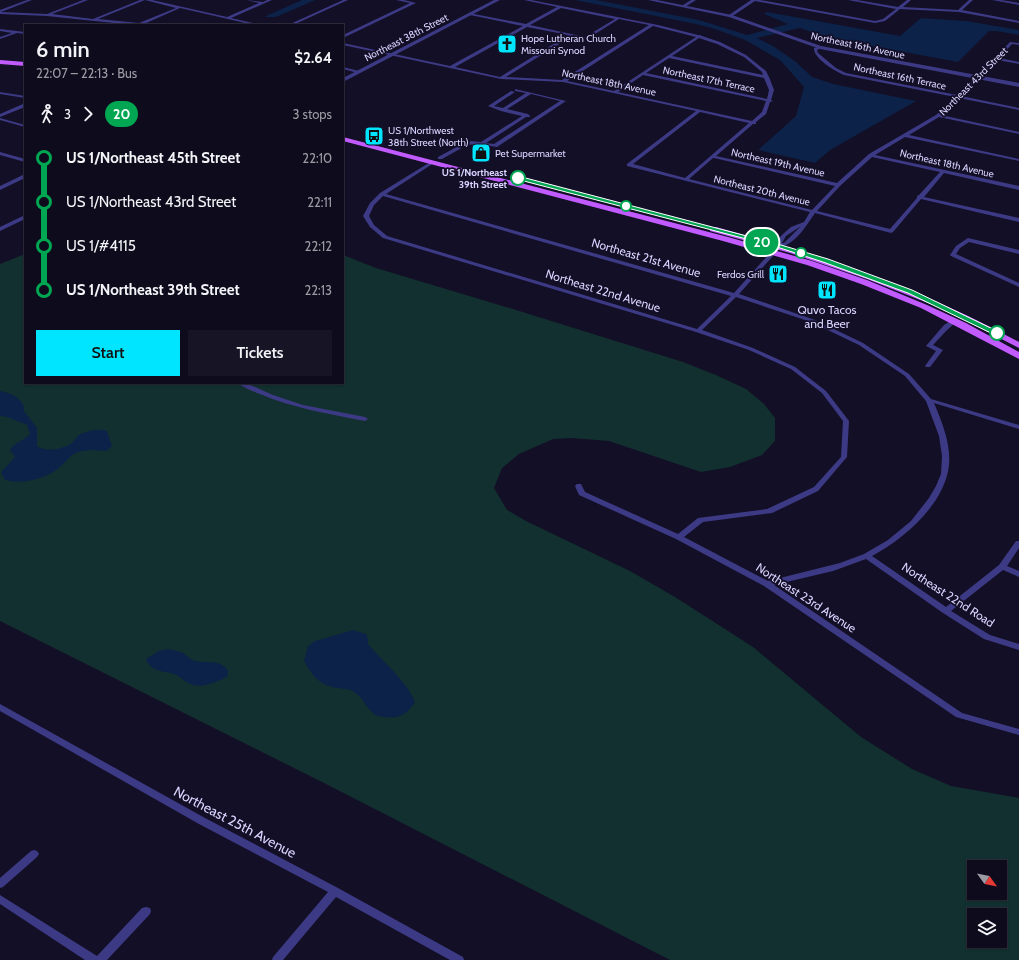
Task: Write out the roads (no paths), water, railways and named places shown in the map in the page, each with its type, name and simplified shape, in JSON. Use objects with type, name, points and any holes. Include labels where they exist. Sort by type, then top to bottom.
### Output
[{"type":"main road","points":[[0,57],[24,59]]},
{"type":"main road","points":[[0,62],[24,64]]},
{"type":"main road","points":[[344,133],[779,246],[854,270],[910,291],[964,316],[1019,345]]},
{"type":"main road","points":[[345,140],[358,139],[398,150],[408,149]]},
{"type":"main road","points":[[345,140],[773,252],[843,274],[902,297],[954,321],[1019,356]]},
{"type":"main road","points":[[432,162],[456,162]]},
{"type":"main road","points":[[508,182],[532,182]]},
{"type":"main road","points":[[661,222],[679,220]]},
{"type":"street","points":[[0,12],[30,0]]},
{"type":"street","points":[[47,15],[86,0]]},
{"type":"street","points":[[93,19],[143,0]]},
{"type":"street","points":[[148,0],[254,24]]},
{"type":"street","points":[[248,0],[263,3]]},
{"type":"street","points":[[227,18],[270,0]]},
{"type":"street","points":[[292,24],[346,0]]},
{"type":"street","points":[[344,37],[414,3],[398,0]]},
{"type":"street","name":"Northeast 38th Street","points":[[344,79],[498,0]]},
{"type":"street","points":[[526,0],[619,18],[700,36],[733,49],[752,61],[767,77],[771,88],[771,101],[764,113],[714,157],[685,180]]},
{"type":"street","name":"Northeast 16th Avenue","points":[[650,0],[730,16],[820,47],[1019,85]]},
{"type":"street","points":[[684,6],[694,0]]},
{"type":"street","points":[[730,16],[754,0],[875,22],[884,20],[909,0]]},
{"type":"street","points":[[850,0],[899,8],[959,11],[1019,22]]},
{"type":"street","points":[[959,11],[972,0]]},
{"type":"street","points":[[994,0],[1019,4]]},
{"type":"street","points":[[144,24],[181,7]]},
{"type":"street","points":[[451,67],[560,7]]},
{"type":"street","points":[[0,12],[93,19],[134,24]]},
{"type":"street","points":[[470,14],[586,38],[619,18]]},
{"type":"street","points":[[563,80],[652,25]]},
{"type":"street","points":[[0,30],[24,33]]},
{"type":"street","points":[[0,38],[15,33]]},
{"type":"street","points":[[501,78],[571,35]]},
{"type":"street","points":[[615,92],[700,36]]},
{"type":"street","name":"Northeast 43rd Street","points":[[698,331],[735,295],[779,246],[786,244],[838,185],[871,155],[907,136],[938,116],[978,78],[1011,43],[1019,44]]},
{"type":"street","name":"Northeast 18th Avenue","points":[[344,44],[501,78],[563,80],[754,123]]},
{"type":"street","name":"Northeast 16th Terrace","points":[[820,47],[815,51],[835,70],[845,74],[1019,109]]},
{"type":"street","points":[[669,57],[767,77]]},
{"type":"street","points":[[996,59],[1019,63]]},
{"type":"street","points":[[344,68],[358,72]]},
{"type":"street","name":"Northeast 17th Terrace","points":[[643,74],[771,101]]},
{"type":"street","points":[[442,158],[468,142],[495,146],[538,118],[564,101],[515,91],[490,106],[538,118]]},
{"type":"street","points":[[0,93],[24,97]]},
{"type":"street","points":[[503,110],[530,93]]},
{"type":"street","points":[[0,118],[24,106]]},
{"type":"street","name":"Northeast 20th Avenue","points":[[699,111],[629,165],[890,231],[919,196]]},
{"type":"street","points":[[482,143],[526,115]]},
{"type":"street","points":[[938,116],[1019,134]]},
{"type":"street","points":[[0,118],[24,126]]},
{"type":"street","points":[[907,136],[1019,160]]},
{"type":"street","points":[[0,153],[24,161]]},
{"type":"street","name":"Northeast 18th Avenue","points":[[871,155],[1019,188]]},
{"type":"street","name":"Northeast 19th Avenue","points":[[714,157],[838,185]]},
{"type":"street","points":[[382,194],[432,162]]},
{"type":"street","points":[[919,196],[943,171]]},
{"type":"street","points":[[0,188],[24,176]]},
{"type":"street","name":"Northeast 21st Avenue","points":[[382,194],[735,295],[813,321],[861,344],[907,375],[929,400]]},
{"type":"street","name":"Northeast 22nd Avenue","points":[[382,194],[372,204],[366,216],[372,226],[385,237],[698,331],[751,349],[793,368],[824,392],[846,420],[844,457],[816,489],[769,510],[701,520],[679,537]]},
{"type":"street","points":[[919,196],[1019,220]]},
{"type":"street","points":[[0,229],[24,217]]},
{"type":"street","points":[[1019,252],[968,240],[958,247],[953,255],[1019,285]]},
{"type":"street","points":[[902,297],[910,291]]},
{"type":"street","points":[[928,366],[940,350],[929,346],[944,327],[954,321]]},
{"type":"street","points":[[243,384],[282,402],[365,419]]},
{"type":"street","points":[[929,400],[1019,427]]},
{"type":"street","points":[[767,584],[830,569],[867,556],[895,538],[921,516],[934,496],[945,473],[946,456],[940,426],[929,400]]},
{"type":"street","name":"Northeast 23rd Avenue","points":[[579,486],[582,493],[679,537],[767,584],[959,715],[1019,732]]},
{"type":"street","points":[[946,611],[1002,567],[1019,543]]},
{"type":"street","name":"Northeast 22nd Road","points":[[867,556],[946,611],[987,637],[1019,647]]},
{"type":"street","points":[[1002,567],[1019,574]]},
{"type":"street","name":"Northeast 25th Avenue","points":[[0,707],[202,821],[459,960]]},
{"type":"street","points":[[0,884],[34,854]]},
{"type":"street","points":[[277,960],[335,892]]},
{"type":"street","points":[[0,899],[94,960]]},
{"type":"street","points":[[100,960],[146,911]]},
{"type":"water","points":[[302,0],[315,0],[276,17],[265,17],[266,16]]},
{"type":"water","points":[[575,0],[596,0],[699,20],[747,35],[788,24],[764,14],[767,12],[900,36],[921,18],[966,21],[1019,30],[1019,35],[989,31],[958,62],[828,38],[800,28],[757,38],[773,46],[796,62],[812,77],[833,84],[916,101],[830,150],[815,163],[758,150],[796,116],[804,87],[780,60],[745,40],[715,29]]},
{"type":"water","points":[[0,391],[9,393],[20,400],[24,407],[24,411],[37,428],[37,446],[41,448],[54,450],[62,448],[71,443],[79,435],[96,430],[107,431],[112,446],[106,451],[95,450],[75,453],[59,468],[40,478],[19,482],[5,480],[1,472],[15,457],[10,450],[30,434],[27,425],[7,417],[0,416]]},
{"type":"water","points":[[353,630],[366,634],[368,644],[400,679],[411,694],[415,702],[403,715],[395,717],[381,717],[375,715],[354,692],[348,689],[327,686],[319,681],[312,674],[304,661],[308,646],[315,641]]},
{"type":"water","points":[[168,649],[181,652],[194,660],[220,664],[228,670],[228,676],[209,684],[199,686],[188,683],[174,674],[154,669],[148,663],[146,659],[159,651]]},
{"type":"place","name":"Hope Lutheran Church Missouri Synod","points":[[507,44]]},
{"type":"place","name":"US 1/Northwest 38th Street (North)","points":[[374,136]]},
{"type":"place","name":"Pet Supermarket","points":[[481,153]]},
{"type":"place","name":"US 1/Northeast 39th Street","points":[[518,178]]},
{"type":"place","name":"Ferdos Grill","points":[[778,274]]},
{"type":"place","name":"Quvo Tacos and Beer","points":[[827,290]]}]
